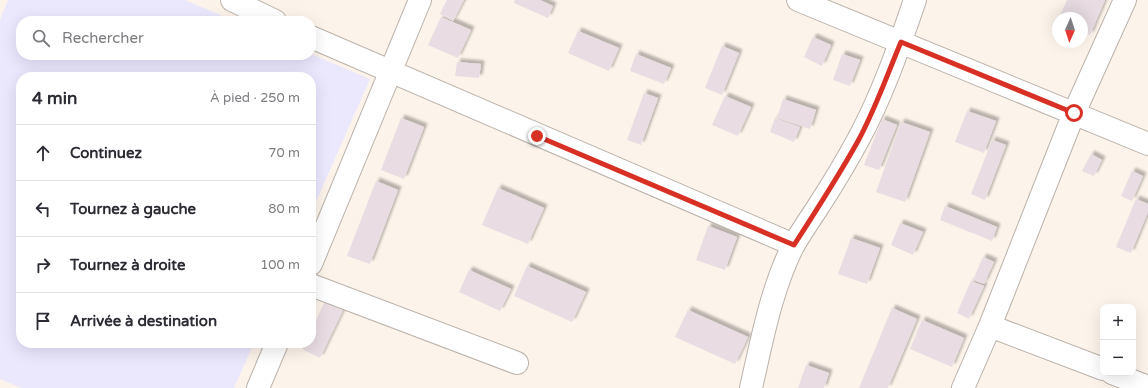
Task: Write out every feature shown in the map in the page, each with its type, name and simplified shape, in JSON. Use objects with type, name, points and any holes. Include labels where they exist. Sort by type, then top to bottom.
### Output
[{"type":"street","points":[[232,0],[265,16]]},
{"type":"street","points":[[316,252],[420,0]]},
{"type":"street","points":[[798,0],[1148,144]]},
{"type":"street","points":[[751,388],[766,322],[781,274],[794,245],[832,186],[859,140],[901,42],[915,0]]},
{"type":"street","points":[[963,388],[990,326],[1074,113],[1125,0]]},
{"type":"street","points":[[316,39],[794,245]]},
{"type":"street","points":[[316,288],[517,363]]},
{"type":"street","points":[[990,326],[1100,368]]},
{"type":"street","points":[[258,388],[275,348]]},
{"type":"street","points":[[1120,376],[1148,387]]},
{"type":"shaded area","points":[[8,0],[185,0],[222,16],[16,16],[16,60],[316,60],[316,56],[370,79],[316,202],[316,72],[16,72],[16,348],[252,348],[234,388],[22,388],[0,379],[0,20]]},
{"type":"building","points":[[447,0],[464,0],[453,21],[440,14]]},
{"type":"building","points":[[515,0],[540,0],[553,6],[548,18],[514,3]]},
{"type":"building","points":[[1067,0],[1105,0],[1090,35],[1088,34],[1088,12],[1062,12]]},
{"type":"building","points":[[441,17],[471,30],[458,58],[428,45]]},
{"type":"building","points":[[578,31],[619,48],[609,71],[568,53]]},
{"type":"building","points":[[813,37],[831,45],[822,66],[804,57]]},
{"type":"building","points":[[722,46],[739,53],[722,95],[705,88]]},
{"type":"building","points":[[636,54],[671,68],[664,84],[630,71]]},
{"type":"building","points":[[842,54],[860,60],[850,86],[833,80]]},
{"type":"building","points":[[457,62],[481,64],[479,78],[455,76]]},
{"type":"building","points":[[644,93],[658,98],[641,145],[627,140]]},
{"type":"building","points":[[725,96],[751,107],[738,136],[712,125]]},
{"type":"building","points":[[783,99],[816,110],[810,129],[777,118]]},
{"type":"building","points":[[967,111],[996,121],[984,153],[955,142]]},
{"type":"building","points":[[401,118],[424,127],[404,179],[381,170]]},
{"type":"building","points":[[775,118],[800,127],[794,142],[770,132]]},
{"type":"building","points":[[882,119],[897,125],[879,170],[864,165]]},
{"type":"building","points":[[901,122],[930,132],[905,202],[876,192]]},
{"type":"building","points":[[992,140],[1006,145],[985,200],[971,194]]},
{"type":"building","points":[[1091,154],[1102,160],[1094,176],[1082,171]]},
{"type":"building","points":[[1132,171],[1143,176],[1132,201],[1121,196]]},
{"type":"building","points":[[376,181],[398,190],[370,264],[347,256]]},
{"type":"building","points":[[498,188],[544,208],[528,244],[482,225]]},
{"type":"building","points":[[1136,199],[1148,204],[1148,212],[1131,253],[1116,247]]},
{"type":"building","points":[[945,206],[997,227],[992,241],[940,220]]},
{"type":"building","points":[[900,223],[923,232],[913,255],[891,245]]},
{"type":"building","points":[[708,226],[737,237],[725,270],[696,260]]},
{"type":"building","points":[[851,238],[880,248],[867,284],[838,274]]},
{"type":"building","points":[[983,257],[994,262],[984,284],[973,280]]},
{"type":"building","points":[[527,266],[586,292],[572,322],[514,296]]},
{"type":"building","points":[[469,270],[511,289],[500,311],[459,292]]},
{"type":"building","points":[[971,281],[984,286],[969,319],[957,313]]},
{"type":"building","points":[[327,297],[345,306],[320,358],[302,349],[316,348],[316,320]]},
{"type":"building","points":[[892,308],[917,319],[888,388],[859,388]]},
{"type":"building","points":[[688,310],[748,337],[735,364],[675,337]]},
{"type":"building","points":[[922,320],[964,338],[952,367],[910,349]]},
{"type":"building","points":[[806,365],[829,373],[824,388],[798,388]]},
{"type":"route","points":[[537,136],[794,245],[832,186],[859,140],[901,42],[1074,113]]}]
